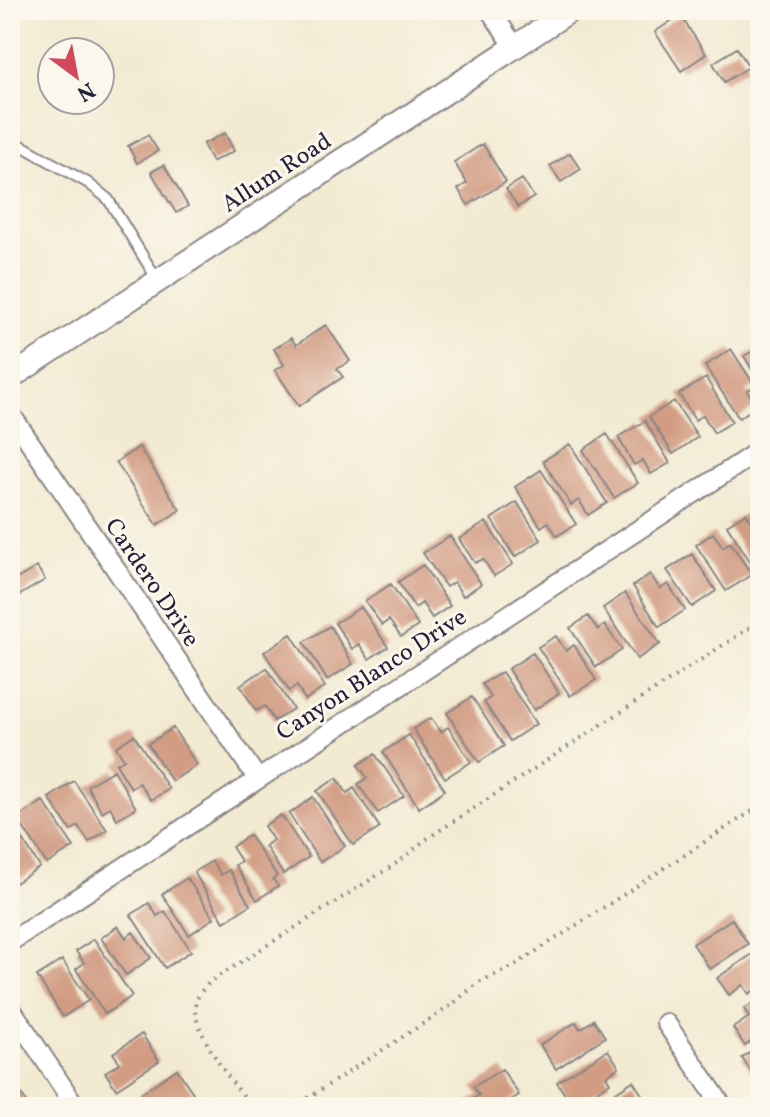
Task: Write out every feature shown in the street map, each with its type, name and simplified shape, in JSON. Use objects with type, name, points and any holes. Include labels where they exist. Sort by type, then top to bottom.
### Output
[{"type":"street","points":[[490,10],[515,47]]},
{"type":"street","name":"Allum Road","points":[[10,378],[571,10]]},
{"type":"street","name":"Cardero Drive","points":[[10,413],[257,778]]},
{"type":"street","name":"Canyon Blanco Drive","points":[[10,942],[760,450]]},
{"type":"street","points":[[10,1007],[76,1107]]},
{"type":"street","points":[[666,1023],[723,1107]]},
{"type":"lane","points":[[10,139],[88,183],[108,199],[158,281]]},
{"type":"path","points":[[255,1107],[237,1089],[196,1021],[195,1006],[199,993],[211,981],[400,861],[425,840],[760,621]]},
{"type":"path","points":[[294,1107],[449,1007],[479,982],[512,967],[760,806]]},
{"type":"building","points":[[680,15],[706,54],[681,71],[655,32]]},
{"type":"building","points":[[737,48],[749,67],[724,82],[713,63]]},
{"type":"building","points":[[225,133],[234,151],[212,162],[203,144]]},
{"type":"building","points":[[148,135],[158,151],[137,163],[128,146]]},
{"type":"building","points":[[483,144],[506,182],[468,205],[458,189],[467,183],[454,162]]},
{"type":"building","points":[[570,153],[581,169],[561,182],[550,166]]},
{"type":"building","points":[[164,165],[188,206],[176,213],[151,172]]},
{"type":"building","points":[[522,179],[534,197],[518,207],[506,189]]},
{"type":"building","points":[[326,325],[350,361],[337,369],[343,377],[299,406],[275,370],[284,365],[274,349],[291,338],[296,345]]},
{"type":"building","points":[[760,347],[760,383],[744,356]]},
{"type":"building","points":[[731,349],[755,386],[747,391],[757,406],[739,418],[705,366]]},
{"type":"building","points":[[706,378],[732,422],[714,433],[703,415],[695,420],[679,394]]},
{"type":"building","points":[[674,401],[698,437],[673,454],[649,417]]},
{"type":"building","points":[[645,421],[670,463],[651,474],[643,460],[634,465],[618,437]]},
{"type":"building","points":[[607,434],[638,483],[614,498],[583,450]]},
{"type":"building","points":[[570,444],[607,503],[588,515],[579,500],[571,505],[543,461]]},
{"type":"building","points":[[139,447],[180,510],[157,525],[116,462]]},
{"type":"building","points":[[541,470],[576,524],[557,536],[548,522],[541,527],[515,487]]},
{"type":"building","points":[[517,502],[541,540],[515,557],[491,519]]},
{"type":"building","points":[[746,513],[756,529],[760,526],[760,577],[727,525]]},
{"type":"building","points":[[486,522],[513,564],[494,576],[483,559],[475,563],[459,539]]},
{"type":"building","points":[[713,533],[723,547],[730,542],[752,575],[726,591],[696,545]]},
{"type":"building","points":[[450,536],[481,584],[463,596],[454,582],[446,587],[423,553]]},
{"type":"building","points":[[692,554],[716,591],[692,607],[667,570]]},
{"type":"building","points":[[423,565],[450,606],[432,618],[422,603],[415,608],[398,582]]},
{"type":"building","points":[[37,567],[45,580],[10,601],[10,583]]},
{"type":"building","points":[[650,574],[660,589],[668,584],[685,610],[659,627],[633,586]]},
{"type":"building","points":[[391,584],[418,626],[401,637],[389,620],[382,625],[365,601]]},
{"type":"building","points":[[625,593],[660,644],[637,659],[603,608]]},
{"type":"building","points":[[361,607],[388,647],[369,659],[359,644],[352,649],[335,623]]},
{"type":"building","points":[[588,616],[598,630],[605,625],[622,650],[596,667],[570,628]]},
{"type":"building","points":[[330,626],[353,664],[327,680],[304,642]]},
{"type":"building","points":[[291,634],[325,687],[305,700],[297,686],[289,691],[264,652]]},
{"type":"building","points":[[556,636],[566,651],[574,645],[596,680],[570,696],[538,647]]},
{"type":"building","points":[[533,653],[559,693],[534,710],[508,669]]},
{"type":"building","points":[[267,668],[293,709],[274,721],[265,706],[256,711],[240,685]]},
{"type":"building","points":[[502,672],[536,724],[510,741],[484,702],[491,697],[482,684]]},
{"type":"building","points":[[472,697],[504,746],[479,762],[447,713]]},
{"type":"building","points":[[431,718],[441,732],[448,727],[471,762],[445,778],[413,729]]},
{"type":"building","points":[[173,728],[197,765],[172,781],[148,744]]},
{"type":"building","points":[[134,735],[169,789],[151,800],[139,783],[131,788],[116,764],[124,759],[116,747]]},
{"type":"building","points":[[409,735],[445,790],[419,808],[383,752]]},
{"type":"building","points":[[375,754],[404,796],[378,813],[358,784],[367,778],[358,765]]},
{"type":"building","points":[[114,770],[136,808],[117,819],[110,807],[102,812],[87,786]]},
{"type":"building","points":[[337,778],[347,793],[354,788],[380,828],[353,845],[317,791]]},
{"type":"building","points":[[74,781],[107,830],[89,842],[78,826],[71,831],[49,798]]},
{"type":"building","points":[[313,797],[345,846],[320,862],[289,814]]},
{"type":"building","points":[[43,801],[74,847],[47,864],[17,818]]},
{"type":"building","points":[[281,815],[309,857],[283,874],[265,846],[273,840],[264,826]]},
{"type":"building","points":[[16,829],[40,867],[15,883],[10,876],[10,833]]},
{"type":"building","points":[[249,835],[277,876],[273,879],[278,886],[257,900],[235,865],[241,861],[232,847]]},
{"type":"building","points":[[212,861],[221,875],[229,870],[250,905],[224,922],[194,872]]},
{"type":"building","points":[[187,878],[214,918],[189,935],[162,894]]},
{"type":"building","points":[[149,903],[157,916],[165,911],[191,951],[165,968],[131,915]]},
{"type":"building","points":[[732,919],[748,944],[710,969],[693,944]]},
{"type":"building","points":[[118,926],[126,938],[133,932],[151,958],[126,975],[101,938]]},
{"type":"building","points":[[94,939],[132,996],[105,1014],[76,969],[84,963],[76,951]]},
{"type":"building","points":[[757,951],[760,956],[760,986],[749,994],[743,985],[729,995],[717,978]]},
{"type":"building","points":[[62,960],[89,1000],[63,1017],[37,976]]},
{"type":"building","points":[[760,999],[760,1035],[745,1046],[733,1028],[749,1017],[744,1009]]},
{"type":"building","points":[[594,1020],[605,1037],[556,1069],[540,1045],[576,1022],[580,1029]]},
{"type":"building","points":[[142,1034],[159,1061],[116,1089],[105,1072],[120,1063],[113,1053]]},
{"type":"building","points":[[760,1046],[760,1074],[755,1078],[742,1058]]},
{"type":"building","points":[[608,1050],[619,1067],[606,1076],[610,1083],[572,1106],[557,1082]]},
{"type":"building","points":[[177,1069],[193,1093],[171,1107],[132,1107],[143,1099],[140,1094]]},
{"type":"building","points":[[502,1069],[519,1095],[499,1107],[467,1107],[465,1104],[479,1095],[473,1087]]},
{"type":"building","points":[[633,1081],[650,1107],[593,1107]]},
{"type":"building","points":[[17,1087],[28,1106],[10,1107],[10,1091]]}]
